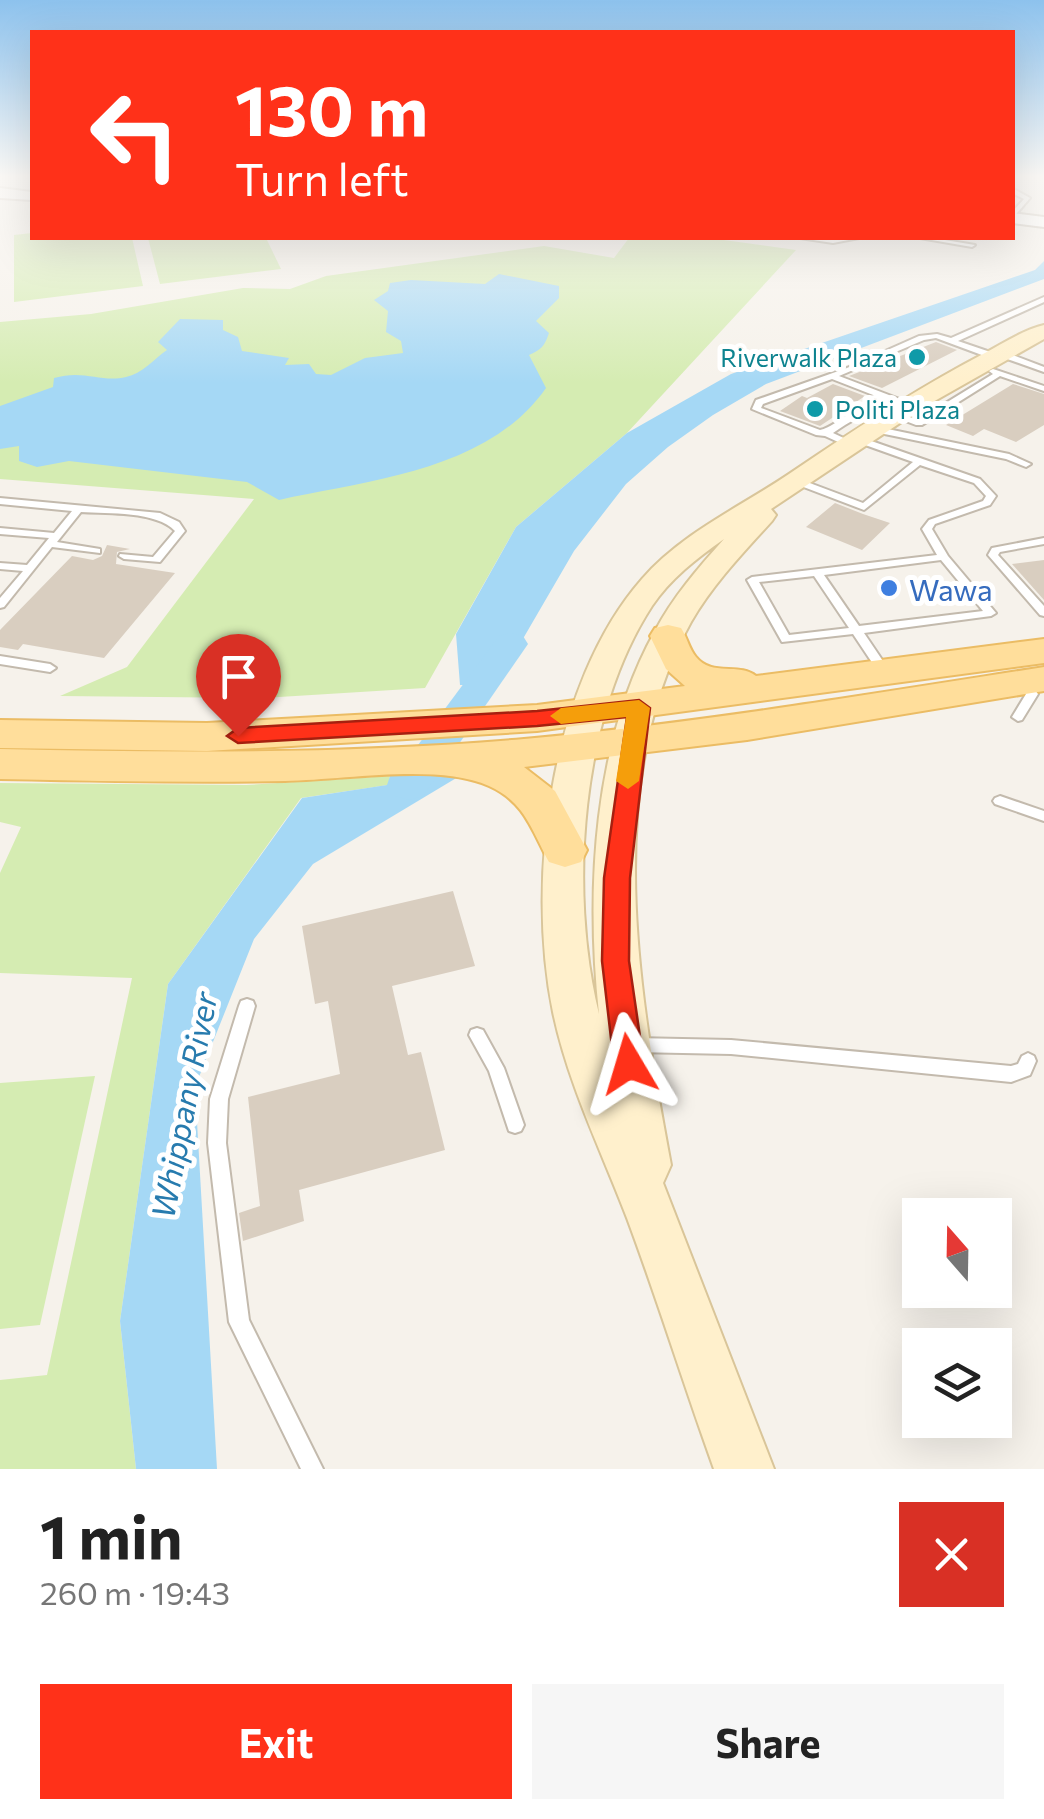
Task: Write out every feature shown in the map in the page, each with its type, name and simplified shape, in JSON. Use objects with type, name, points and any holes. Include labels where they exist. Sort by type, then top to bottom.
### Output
[{"type":"main road","points":[[658,1231],[626,1044],[616,944],[619,860],[636,724],[668,636],[700,584],[793,483],[850,436],[1044,331]]},
{"type":"main road","points":[[744,1469],[658,1231],[588,1060],[568,963],[564,850],[584,730],[612,646],[640,600],[709,534],[793,483]]},
{"type":"main road","points":[[668,636],[678,666],[690,674],[716,682],[781,680],[814,684]]},
{"type":"main road","points":[[636,724],[814,684],[885,673],[1032,682]]},
{"type":"main road","points":[[0,734],[206,737],[450,760],[521,748],[584,730],[1032,682]]},
{"type":"main road","points":[[0,764],[158,768],[326,749],[521,748]]},
{"type":"main road","points":[[521,748],[530,788],[550,811],[564,850]]},
{"type":"lane","points":[[952,341],[997,324],[1044,299]]},
{"type":"lane","points":[[1026,464],[1009,457],[819,433],[756,409],[759,402],[937,336],[1044,389]]},
{"type":"lane","points":[[992,362],[1044,370]]},
{"type":"lane","points":[[831,376],[900,409]]},
{"type":"lane","points":[[850,436],[857,411],[900,409]]},
{"type":"lane","points":[[850,436],[977,481],[990,496],[987,503],[932,522],[927,529],[944,557],[991,613],[786,639],[782,619],[752,580],[944,557]]},
{"type":"lane","points":[[793,483],[864,507],[919,461]]},
{"type":"lane","points":[[0,501],[160,516],[175,524],[180,532],[156,560],[124,556]]},
{"type":"lane","points":[[0,606],[80,507]]},
{"type":"lane","points":[[0,532],[96,551]]},
{"type":"lane","points":[[1044,541],[1016,544],[996,550],[993,555],[1044,613]]},
{"type":"lane","points":[[0,566],[30,568]]},
{"type":"lane","points":[[817,572],[838,613],[856,631],[885,673]]},
{"type":"lane","points":[[0,660],[50,668]]},
{"type":"lane","points":[[1000,801],[1044,816]]},
{"type":"lane","points":[[248,1006],[219,1099],[217,1144],[239,1322],[312,1469]]},
{"type":"lane","points":[[477,1035],[496,1068],[515,1126]]},
{"type":"lane","points":[[626,1044],[731,1047],[1010,1074],[1024,1070],[1028,1061]]},
{"type":"green space","points":[[14,247],[134,247],[143,286],[14,302]]},
{"type":"green space","points":[[150,247],[270,247],[281,269],[160,284]]},
{"type":"green space","points":[[540,247],[614,258],[623,247],[796,250],[627,433],[516,527],[425,688],[263,698],[60,696],[127,667],[254,499],[0,479],[0,322],[91,314],[243,288],[290,289],[326,276]]},
{"type":"green space","points":[[390,776],[388,785],[301,798],[168,984],[120,1321],[136,1469],[0,1469],[0,1380],[47,1375],[132,978],[0,973],[0,873],[21,827],[0,822],[0,783],[246,785]]},
{"type":"green space","points":[[95,1076],[40,1325],[0,1329],[0,1083]]},
{"type":"water","points":[[1044,261],[1044,279],[766,384],[668,447],[626,484],[574,551],[496,685],[460,685],[456,634],[516,527],[627,433],[731,374],[1035,270]]},
{"type":"water","points":[[499,274],[559,286],[559,298],[536,321],[549,333],[547,338],[542,347],[529,355],[546,388],[522,416],[493,438],[425,468],[279,500],[247,482],[69,461],[37,467],[19,461],[19,446],[0,449],[0,406],[53,387],[54,378],[117,378],[137,373],[167,350],[158,342],[180,319],[223,320],[223,330],[238,337],[242,351],[289,358],[285,365],[309,364],[316,374],[331,375],[365,358],[403,353],[401,341],[386,332],[388,311],[374,300],[388,291],[390,283],[411,280],[485,284]]},
{"type":"water","points":[[463,774],[313,864],[254,939],[195,1087],[217,1469],[136,1469],[120,1321],[168,984],[302,798],[387,785],[390,776]]},
{"type":"building","name":"Riverwalk Plaza","points":[[936,342],[957,350],[882,388],[849,376]]},
{"type":"building","name":"Politi Plaza","points":[[833,384],[865,396],[820,426],[780,411],[802,396],[807,398]]},
{"type":"building","points":[[1013,384],[1044,394],[1044,425],[1016,442],[984,429],[973,436],[946,425]]},
{"type":"building","points":[[835,503],[890,523],[862,550],[806,527]]},
{"type":"building","points":[[107,545],[130,549],[117,552],[116,564],[175,573],[104,658],[23,644],[18,650],[0,647],[0,630],[72,556],[93,560],[102,556]]},
{"type":"building","points":[[1044,560],[1044,600],[1012,564]]},
{"type":"building","points":[[453,891],[475,966],[392,986],[408,1055],[421,1052],[445,1150],[299,1190],[304,1221],[243,1241],[239,1213],[260,1206],[248,1097],[340,1074],[328,1001],[315,1004],[302,926]]},
{"type":"waterway","name":"Whippany River","points":[[409,786],[511,644]]},
{"type":"slow traffic","points":[[561,716],[639,708],[628,781]]},
{"type":"place","name":"Riverwalk Plaza","points":[[917,357]]},
{"type":"place","name":"Politi Plaza","points":[[815,409]]},
{"type":"place","name":"Wawa","points":[[889,588]]},
{"type":"route","points":[[238,736],[639,708],[617,878],[616,961],[629,1064]]}]
